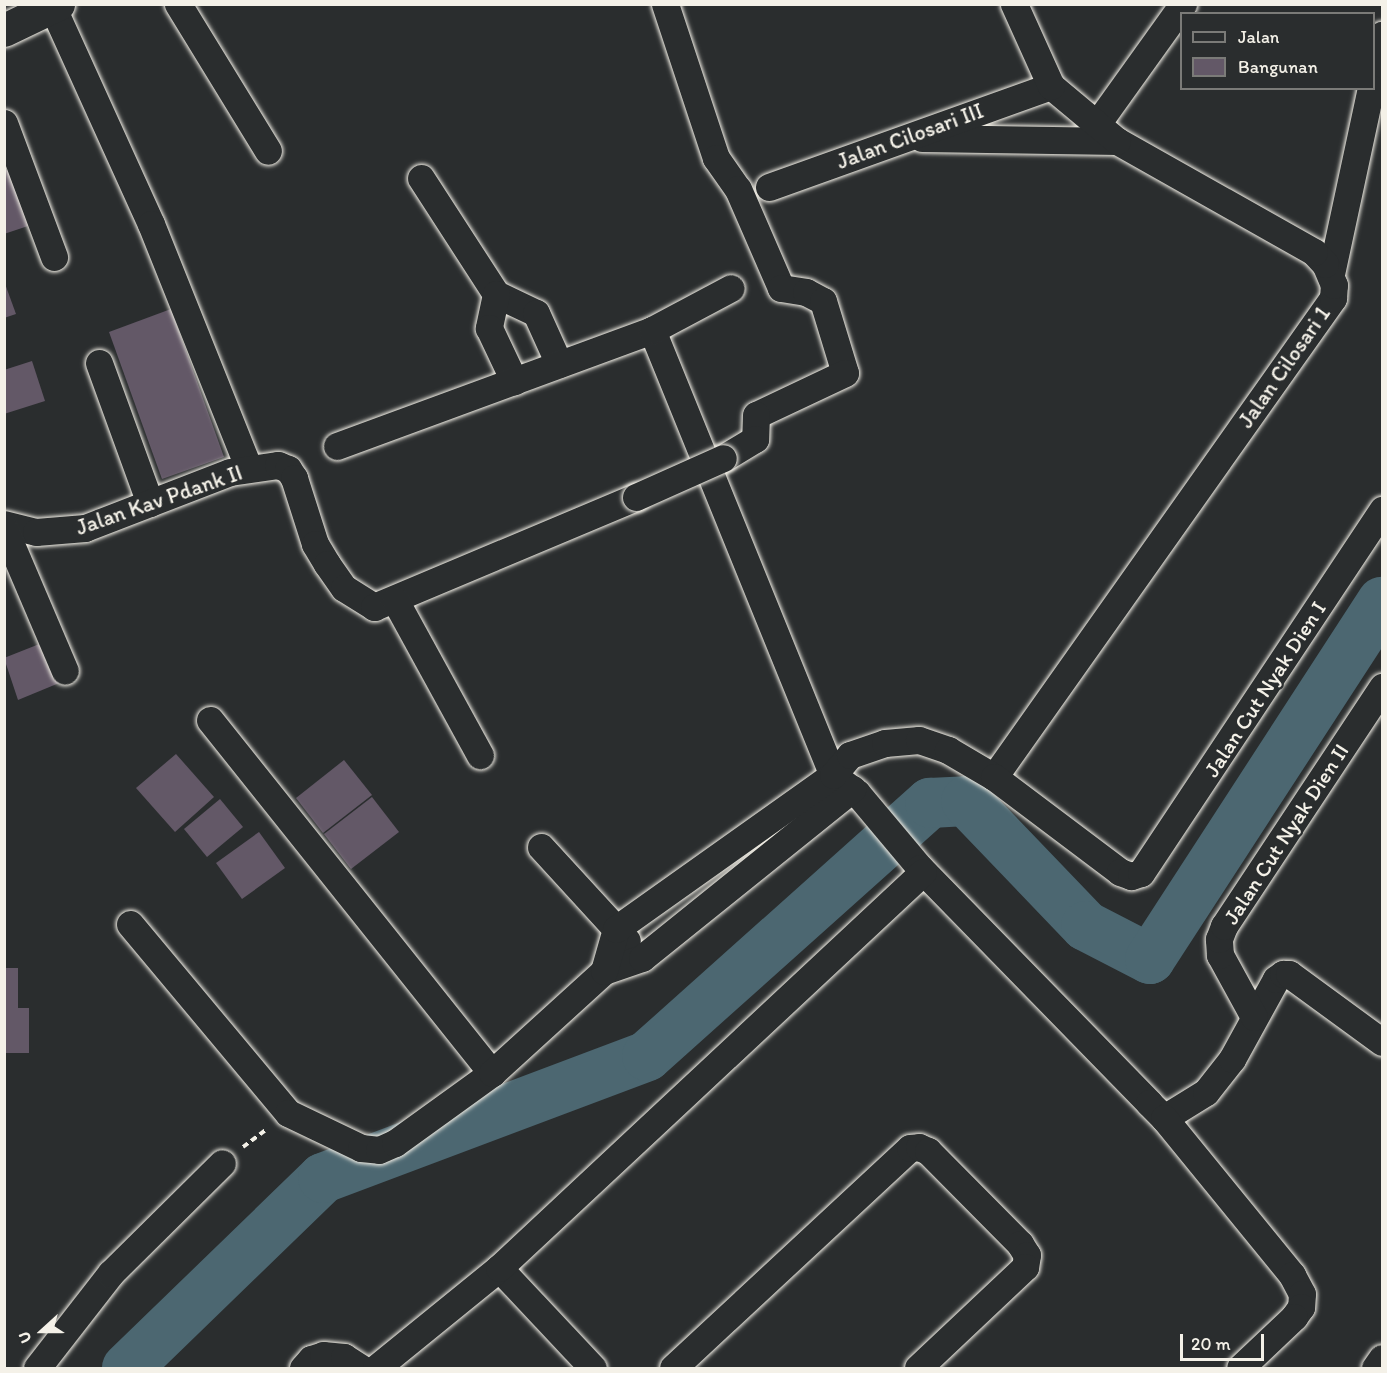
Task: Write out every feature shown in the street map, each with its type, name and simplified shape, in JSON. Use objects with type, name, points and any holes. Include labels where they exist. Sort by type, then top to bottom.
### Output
[{"type":"street","points":[[178,4],[268,151]]},
{"type":"street","name":"Jalan Cilosari 1","points":[[994,777],[1333,297],[1331,274],[1314,252],[1117,141],[1051,86],[1014,4]]},
{"type":"street","points":[[1096,124],[1183,4]]},
{"type":"street","points":[[4,30],[55,6],[151,224],[248,467]]},
{"type":"street","points":[[480,755],[395,600],[723,458],[755,439],[756,415],[845,373],[823,301],[806,292],[781,288],[738,189],[730,183],[716,158],[674,7]]},
{"type":"street","points":[[1375,72],[1383,35]]},
{"type":"street","name":"Jalan Cilosari III","points":[[769,187],[1051,86]]},
{"type":"street","points":[[1331,274],[1371,90]]},
{"type":"street","points":[[4,123],[54,257]]},
{"type":"street","points":[[903,138],[1117,141]]},
{"type":"street","points":[[421,178],[496,294],[536,313],[559,364]]},
{"type":"street","points":[[337,446],[652,330],[731,288]]},
{"type":"street","points":[[496,294],[489,328],[514,381]]},
{"type":"street","points":[[652,330],[847,786],[922,870],[1164,1118],[1292,1275],[1302,1294],[1301,1306],[1294,1317],[1240,1368]]},
{"type":"street","points":[[99,363],[150,503]]},
{"type":"street","name":"Jalan Kav Pdank II","points":[[4,526],[36,532],[66,532],[248,467],[278,465],[288,469],[294,478],[315,544],[344,588],[374,607],[395,600]]},
{"type":"street","name":"Jalan Cut Nyak Dien I","points":[[994,777],[1120,872],[1131,876],[1147,868],[1383,510]]},
{"type":"street","points":[[4,526],[65,671]]},
{"type":"street","name":"Jalan Cut Nyak Dien II","points":[[1254,1017],[1220,955],[1222,932],[1383,687]]},
{"type":"street","points":[[210,720],[492,1073]]},
{"type":"street","points":[[130,924],[288,1113],[361,1148],[379,1150],[395,1143],[492,1073],[604,971],[642,958],[847,786],[850,755],[868,748],[919,740],[932,742],[994,777]]},
{"type":"street","points":[[604,971],[616,928],[847,786]]},
{"type":"street","points":[[541,848],[642,958]]},
{"type":"street","points":[[376,1368],[499,1268],[922,870]]},
{"type":"street","points":[[1164,1118],[1206,1092],[1232,1059],[1276,979],[1289,974],[1383,1042]]},
{"type":"street","points":[[673,1368],[910,1148],[919,1147],[928,1151],[1020,1244],[1027,1255],[1025,1267],[918,1368]]},
{"type":"street","points":[[37,1368],[111,1273],[222,1163]]},
{"type":"street","points":[[499,1268],[593,1368]]},
{"type":"street","points":[[303,1368],[311,1359],[323,1355],[344,1357],[360,1368]]},
{"type":"street","points":[[1375,1368],[1383,1358]]},
{"type":"path","points":[[222,1163],[288,1113]]},
{"type":"building","points":[[10,169],[28,226],[4,234],[4,171]]},
{"type":"building","points":[[4,281],[16,314],[4,318]]},
{"type":"building","points":[[171,309],[224,457],[162,479],[109,332]]},
{"type":"building","points":[[32,361],[45,401],[4,414],[4,370]]},
{"type":"building","points":[[47,641],[64,681],[18,700],[4,658]]},
{"type":"building","points":[[176,754],[214,797],[175,832],[136,788]]},
{"type":"building","points":[[344,760],[372,795],[323,833],[296,798]]},
{"type":"building","points":[[372,797],[399,832],[351,869],[324,834]]},
{"type":"building","points":[[220,799],[243,827],[207,857],[184,829]]},
{"type":"building","points":[[259,832],[285,868],[242,899],[216,863]]},
{"type":"building","points":[[4,968],[18,968],[18,1008],[29,1008],[29,1053],[4,1053]]},
{"type":"waterway","points":[[127,1368],[323,1178],[647,1056],[930,803],[966,801],[1086,926],[1150,959],[1382,602]]}]
